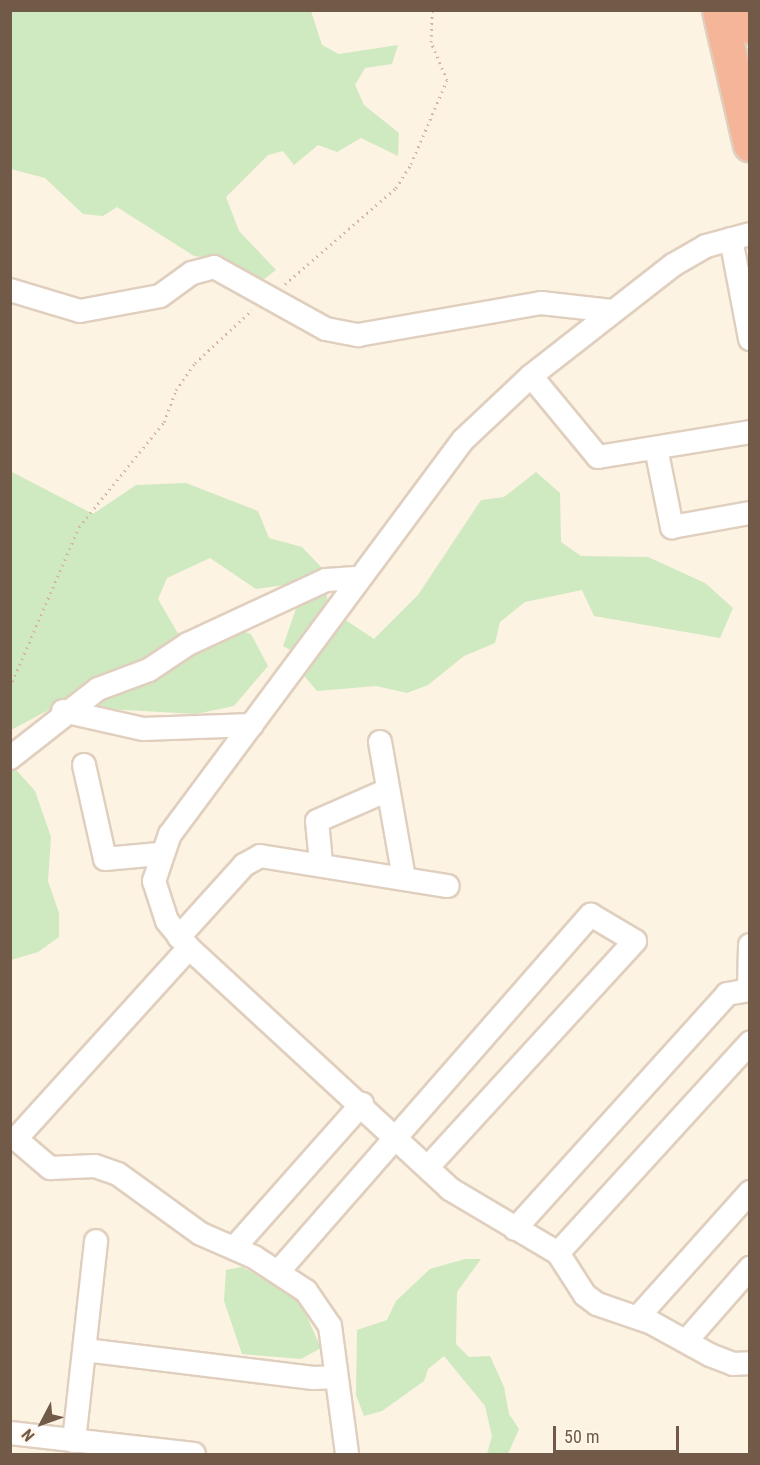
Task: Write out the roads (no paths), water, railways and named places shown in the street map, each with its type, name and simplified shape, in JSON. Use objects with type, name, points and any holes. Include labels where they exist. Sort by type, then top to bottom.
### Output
[{"type":"highway","points":[[719,10],[750,144]]},
{"type":"highway","points":[[746,10],[750,27]]},
{"type":"street","points":[[750,339],[740,236],[674,265],[531,376],[463,440],[356,578],[159,854],[157,898],[184,943],[396,1134],[471,1205],[558,1253],[585,1295],[638,1317],[733,1364],[750,1363]]},
{"type":"street","points":[[10,291],[80,311],[160,296],[192,273],[214,267],[326,329],[358,335],[541,303],[612,311]]},
{"type":"street","points":[[531,376],[598,457],[750,432]]},
{"type":"street","points":[[656,448],[672,527],[750,513]]},
{"type":"street","points":[[10,758],[63,711],[98,689],[149,670],[188,644],[326,580],[356,578]]},
{"type":"street","points":[[63,711],[143,729],[252,725]]},
{"type":"street","points":[[380,742],[404,878]]},
{"type":"street","points":[[84,765],[105,859],[159,854]]},
{"type":"street","points":[[321,863],[317,821],[388,790]]},
{"type":"street","points":[[347,1455],[332,1336],[322,1311],[278,1272],[174,1216],[118,1174],[95,1166],[50,1168],[13,1136],[184,943],[244,865],[261,856],[321,863],[448,886]]},
{"type":"street","points":[[278,1272],[396,1134],[591,915],[635,941],[429,1166]]},
{"type":"street","points":[[514,1229],[727,994],[747,993],[750,945]]},
{"type":"street","points":[[558,1253],[750,1043]]},
{"type":"street","points":[[234,1248],[362,1104]]},
{"type":"street","points":[[638,1317],[750,1192]]},
{"type":"street","points":[[74,1441],[86,1350],[96,1240]]},
{"type":"street","points":[[687,1340],[750,1268]]},
{"type":"street","points":[[86,1350],[336,1377]]},
{"type":"street","points":[[10,1433],[194,1455]]}]
